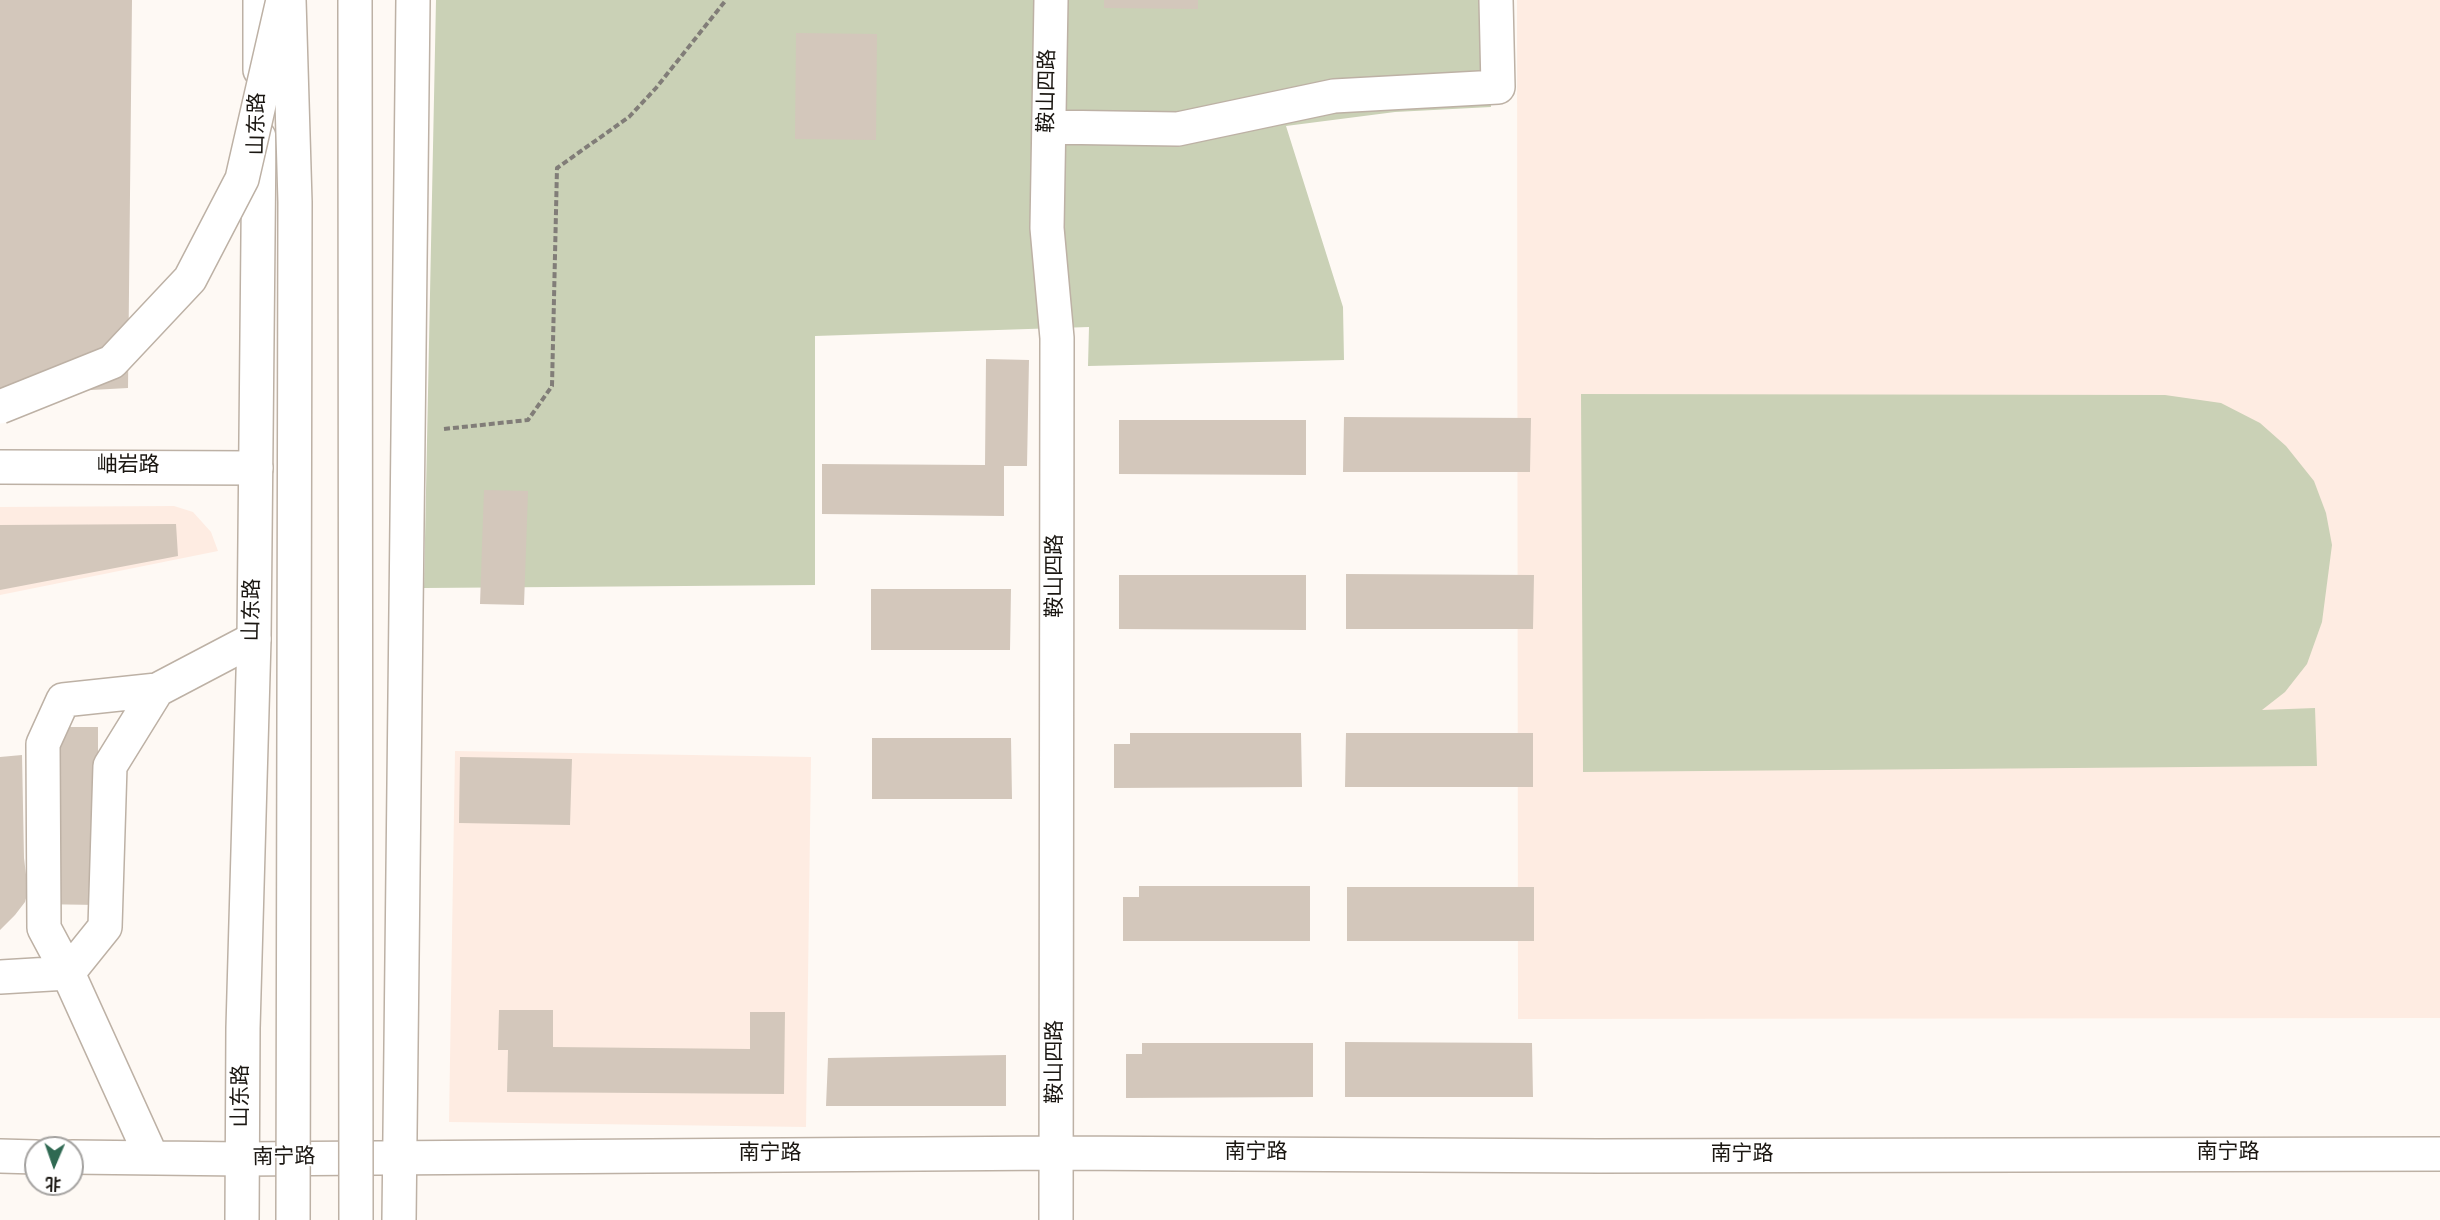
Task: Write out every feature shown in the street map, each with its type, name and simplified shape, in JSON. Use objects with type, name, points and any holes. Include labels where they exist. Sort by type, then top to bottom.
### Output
[{"type":"main road","name":"山东路","points":[[242,1220],[243,1029],[254,639],[260,0]]},
{"type":"main road","points":[[0,407],[112,362],[190,279],[242,178],[283,0]]},
{"type":"main road","name":"山东路","points":[[289,0],[295,202],[294,1220]]},
{"type":"main road","points":[[355,0],[356,1220]]},
{"type":"main road","points":[[399,1220],[412,0]]},
{"type":"main road","name":"鞍山四路","points":[[1052,0],[1047,228],[1057,338],[1056,1220]]},
{"type":"main road","points":[[1049,127],[1178,129],[1334,96],[1498,87],[1496,0]]},
{"type":"main road","name":"岫岩路","points":[[0,467],[256,468]]},
{"type":"main road","points":[[152,1158],[68,973],[44,928],[43,744],[63,700],[157,690],[254,639]]},
{"type":"main road","points":[[0,977],[68,973],[105,927],[110,766],[157,690]]},
{"type":"main road","name":"南宁路","points":[[84,1157],[242,1160],[1057,1153],[1599,1156],[2440,1154]]},
{"type":"main road","points":[[0,1156],[24,1157]]},
{"type":"path","points":[[407,433],[528,420],[552,386],[557,168],[629,117],[656,88],[726,0]]},
{"type":"shaded area","points":[[1517,0],[2440,0],[2440,1018],[1518,1019]]},
{"type":"shaded area","points":[[174,506],[193,512],[211,532],[218,551],[0,595],[0,507]]},
{"type":"shaded area","points":[[455,751],[811,757],[806,1127],[449,1122]]},
{"type":"green space","points":[[436,0],[1487,0],[1491,107],[1395,112],[1286,126],[1343,307],[1344,360],[1088,366],[1089,327],[815,336],[815,585],[424,588]]},
{"type":"green space","points":[[1581,394],[2165,395],[2221,403],[2260,423],[2286,446],[2314,481],[2326,513],[2332,545],[2322,622],[2307,664],[2285,692],[2262,710],[2315,708],[2317,766],[1583,772]]},
{"type":"building","points":[[0,0],[132,0],[128,388],[0,395]]},
{"type":"building","points":[[1104,0],[1198,0],[1198,9],[1104,8]]},
{"type":"building","points":[[796,33],[877,34],[876,140],[795,139]]},
{"type":"building","points":[[986,359],[1029,360],[1027,466],[1004,466],[1004,516],[822,514],[822,464],[985,465]]},
{"type":"building","points":[[1344,417],[1531,418],[1530,472],[1343,472]]},
{"type":"building","points":[[1119,420],[1306,420],[1306,475],[1119,474]]},
{"type":"building","points":[[484,490],[528,491],[524,605],[480,604]]},
{"type":"building","points":[[176,524],[178,556],[0,590],[0,525]]},
{"type":"building","points":[[1346,574],[1534,575],[1533,629],[1346,629]]},
{"type":"building","points":[[1119,575],[1306,575],[1306,630],[1119,629]]},
{"type":"building","points":[[871,589],[1011,589],[1010,650],[871,650]]},
{"type":"building","points":[[31,727],[98,727],[98,905],[35,904],[28,891]]},
{"type":"building","points":[[1130,733],[1301,733],[1302,787],[1114,788],[1114,744],[1130,744]]},
{"type":"building","points":[[1346,733],[1533,733],[1533,787],[1345,787]]},
{"type":"building","points":[[872,738],[1011,738],[1012,799],[872,799]]},
{"type":"building","points":[[22,755],[24,858],[28,891],[25,902],[0,930],[0,757]]},
{"type":"building","points":[[460,757],[572,759],[570,825],[459,823]]},
{"type":"building","points":[[1139,886],[1310,886],[1310,941],[1123,941],[1123,897],[1139,897]]},
{"type":"building","points":[[1347,887],[1534,887],[1534,941],[1347,941]]},
{"type":"building","points":[[499,1010],[553,1010],[553,1047],[750,1049],[750,1012],[785,1012],[784,1094],[507,1092],[508,1050],[498,1050]]},
{"type":"building","points":[[1345,1042],[1532,1043],[1533,1097],[1345,1097]]},
{"type":"building","points":[[1142,1043],[1313,1043],[1313,1097],[1126,1098],[1126,1054],[1142,1054]]},
{"type":"building","points":[[1006,1055],[1006,1106],[826,1106],[828,1058]]}]
